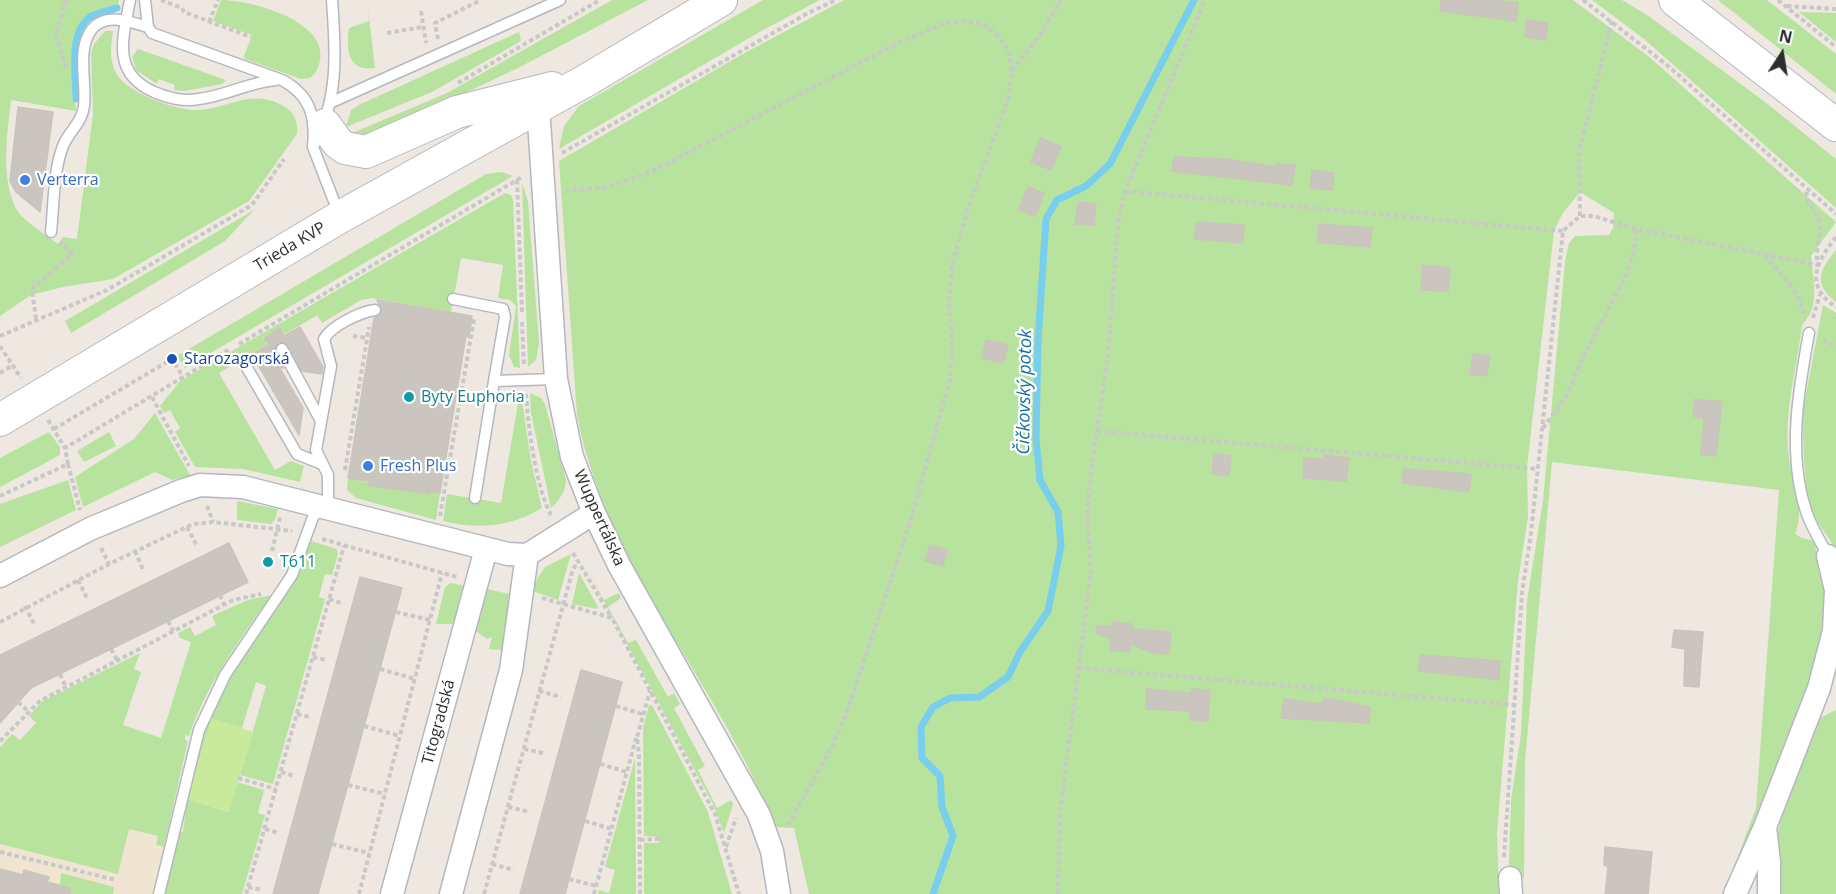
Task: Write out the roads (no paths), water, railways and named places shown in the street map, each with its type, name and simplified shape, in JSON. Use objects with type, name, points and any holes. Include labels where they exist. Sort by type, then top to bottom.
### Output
[{"type":"street","name":"Trieda KVP","points":[[0,420],[340,217],[585,81],[721,0]]},
{"type":"street","points":[[1675,0],[1836,125]]},
{"type":"street","name":"Trieda KVP","points":[[323,125],[345,148],[366,152],[457,112],[495,100],[585,81]]},
{"type":"street","name":"Wuppertálska","points":[[538,106],[556,379],[572,457],[594,513],[619,565],[759,815],[772,851],[779,894]]},
{"type":"street","points":[[0,576],[90,529],[200,485],[243,487],[326,506],[486,549],[527,555],[594,513]]},
{"type":"street","name":"Titogradská","points":[[392,894],[486,549]]},
{"type":"street","points":[[451,894],[511,670],[527,555]]},
{"type":"street","points":[[1735,894],[1828,691],[1836,590],[1828,556]]},
{"type":"street","points":[[1764,827],[1769,862],[1769,894]]},
{"type":"lane","points":[[129,0],[123,50],[126,69],[137,82],[175,99],[200,99],[259,82],[282,80]]},
{"type":"lane","points":[[145,0],[148,27]]},
{"type":"lane","points":[[332,0],[335,39],[323,125],[340,217]]},
{"type":"lane","points":[[323,125],[560,0]]},
{"type":"lane","points":[[51,232],[61,152],[68,136],[80,122],[84,110],[86,40],[98,23],[116,19],[148,27],[159,36],[282,80],[295,87],[307,99],[314,121],[323,125]]},
{"type":"lane","points":[[453,299],[500,308],[504,313],[475,498]]},
{"type":"lane","points":[[159,894],[199,730],[207,709],[225,675],[292,575],[313,516],[326,506],[328,476],[316,450],[331,366],[323,344],[326,335],[365,312],[375,310]]},
{"type":"lane","points":[[1809,333],[1797,404],[1797,446],[1807,514],[1828,556]]},
{"type":"lane","points":[[282,349],[321,421]]},
{"type":"lane","points":[[243,361],[297,454],[322,464]]},
{"type":"lane","points":[[494,381],[556,379]]},
{"type":"waterway","name":"Čičkovský potok","points":[[933,894],[953,836],[942,807],[940,776],[922,758],[921,727],[933,707],[950,698],[979,697],[1008,677],[1020,652],[1048,611],[1061,546],[1058,512],[1040,480],[1036,439],[1038,341],[1046,219],[1057,200],[1086,186],[1110,164],[1194,0]]},
{"type":"waterway","points":[[76,99],[76,44],[83,24],[90,17],[117,8]]},
{"type":"place","name":"Verterra","points":[[25,180]]},
{"type":"place","name":"Starozagorská","points":[[172,359]]},
{"type":"place","name":"Byty Euphoria","points":[[409,397]]},
{"type":"place","name":"Fresh Plus","points":[[368,466]]},
{"type":"place","name":"T611","points":[[268,562]]}]
